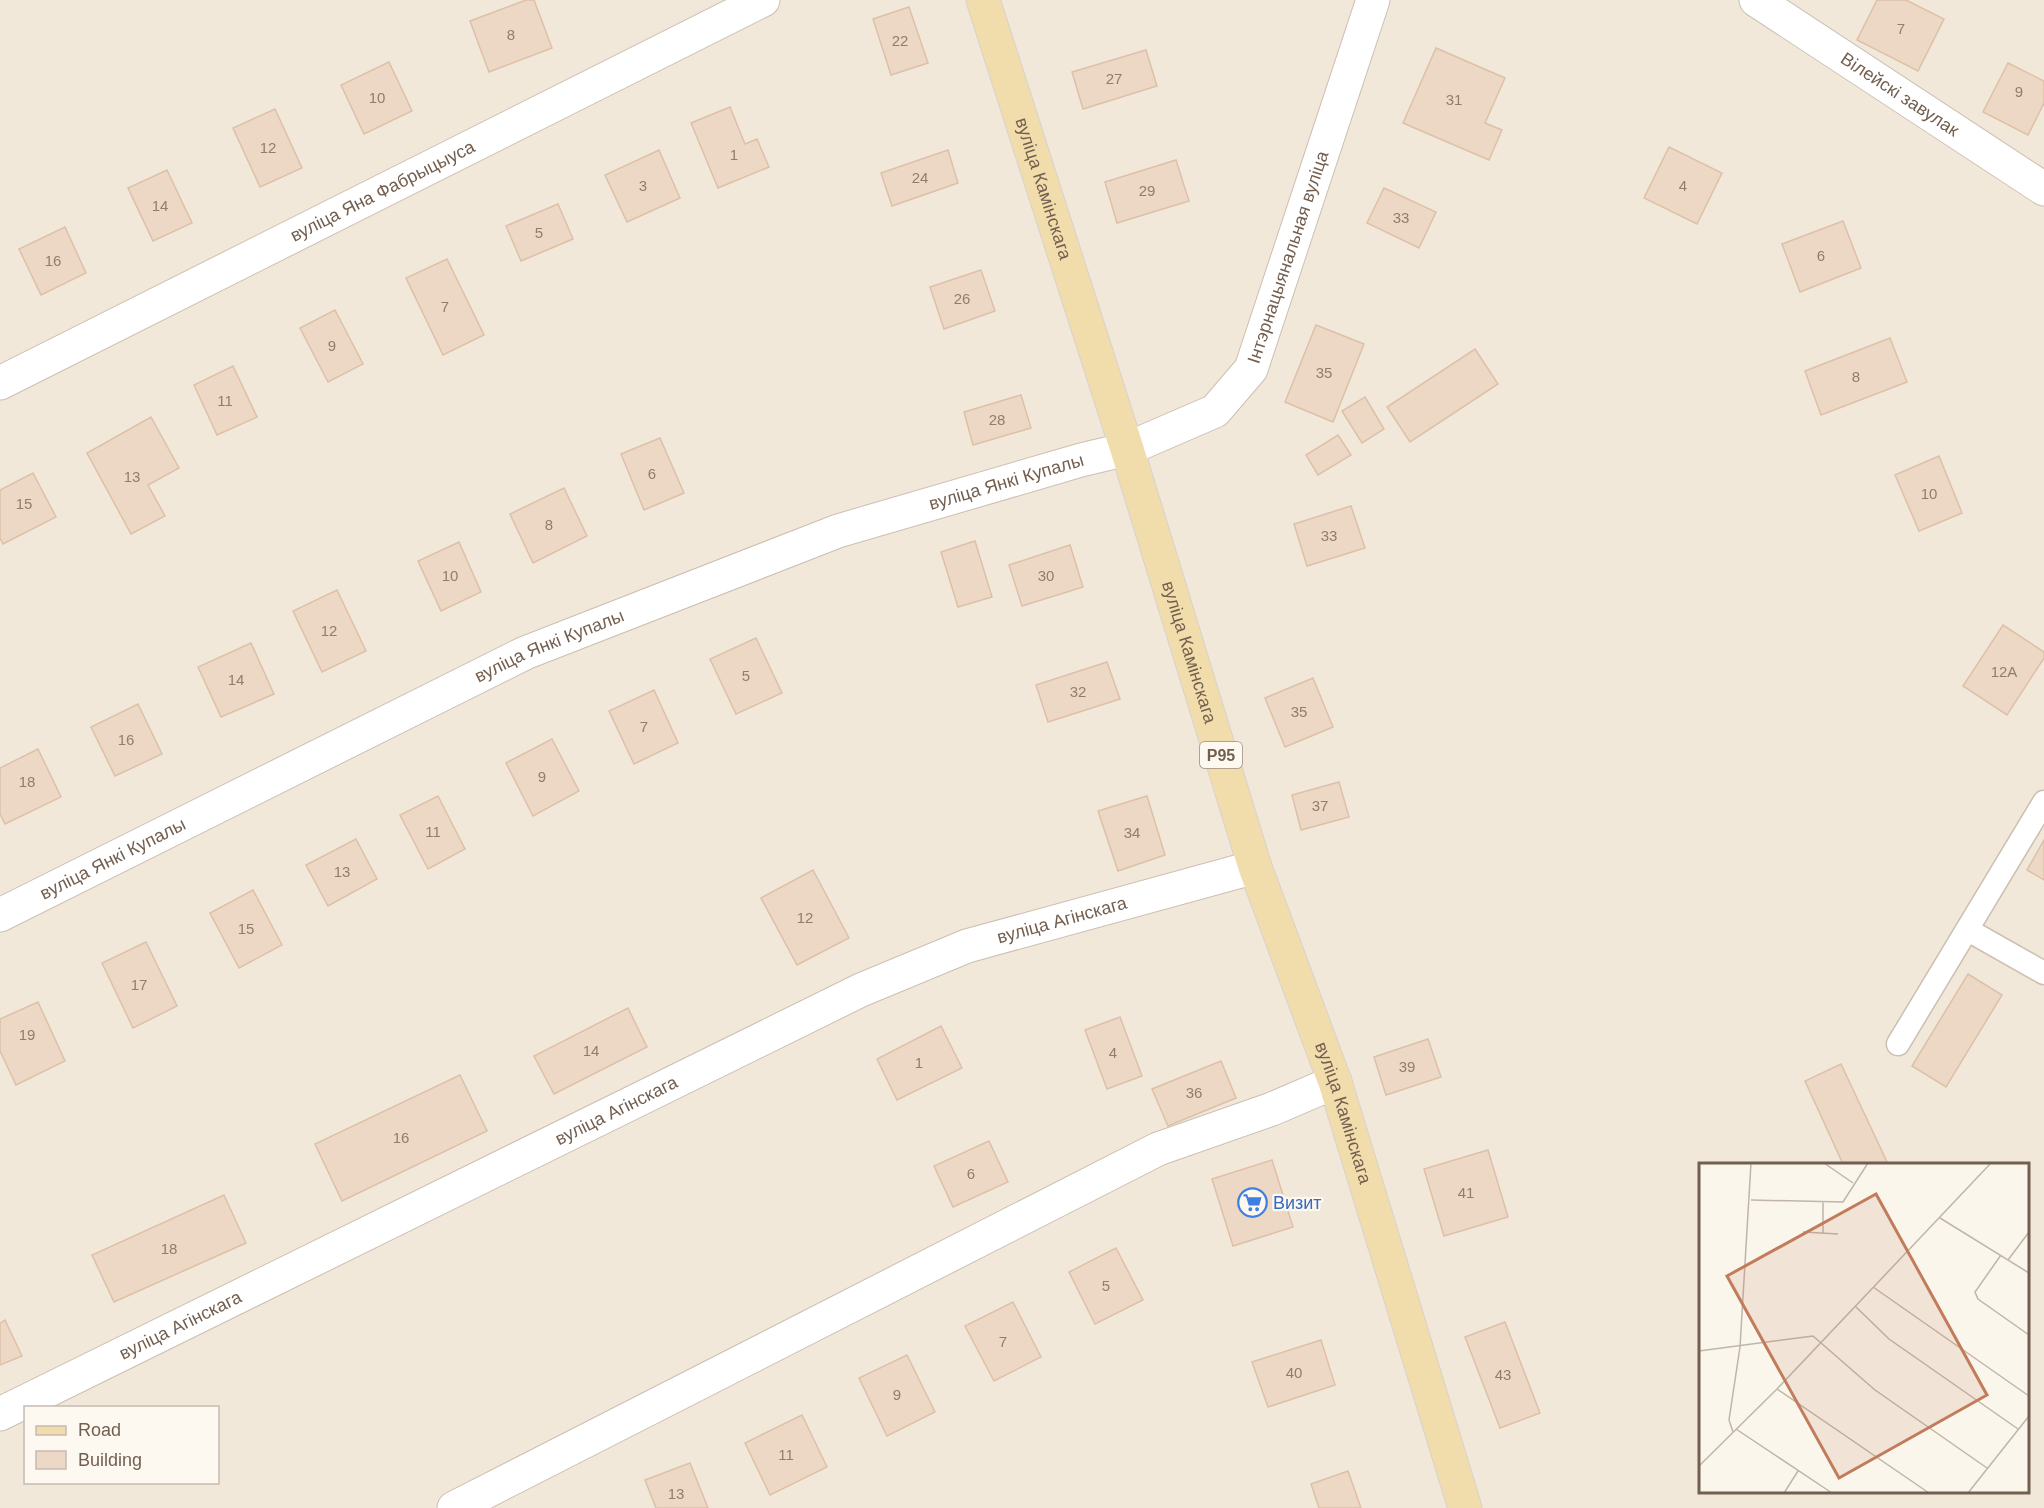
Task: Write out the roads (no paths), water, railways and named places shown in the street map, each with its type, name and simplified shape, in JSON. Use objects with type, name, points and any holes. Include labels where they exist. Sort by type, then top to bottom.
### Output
[{"type":"main road","name":"вуліца Камінскага","points":[[983,0],[1127,449],[1255,867],[1335,1082],[1465,1508]]},
{"type":"street","name":"вуліца Яна Фабрыцыуса","points":[[0,383],[763,0]]},
{"type":"street","name":"Інтэрнацыянальная вуліца","points":[[1127,449],[1215,411],[1251,369],[1373,0]]},
{"type":"street","name":"Вілейскі завулак","points":[[1756,0],[2044,189]]},
{"type":"street","name":"вуліца Янкі Купалы","points":[[0,915],[525,653],[838,531],[1081,460],[1127,449]]},
{"type":"street","name":"вуліца Агінскага","points":[[0,1413],[861,990],[967,946],[1255,867]]},
{"type":"street","points":[[454,1508],[1158,1149],[1272,1109],[1335,1082]]},
{"type":"lane","points":[[1898,1044],[2044,802]]},
{"type":"lane","points":[[1968,930],[2044,974]]},
{"type":"place","name":"Визит","points":[[1252,1203]]}]
